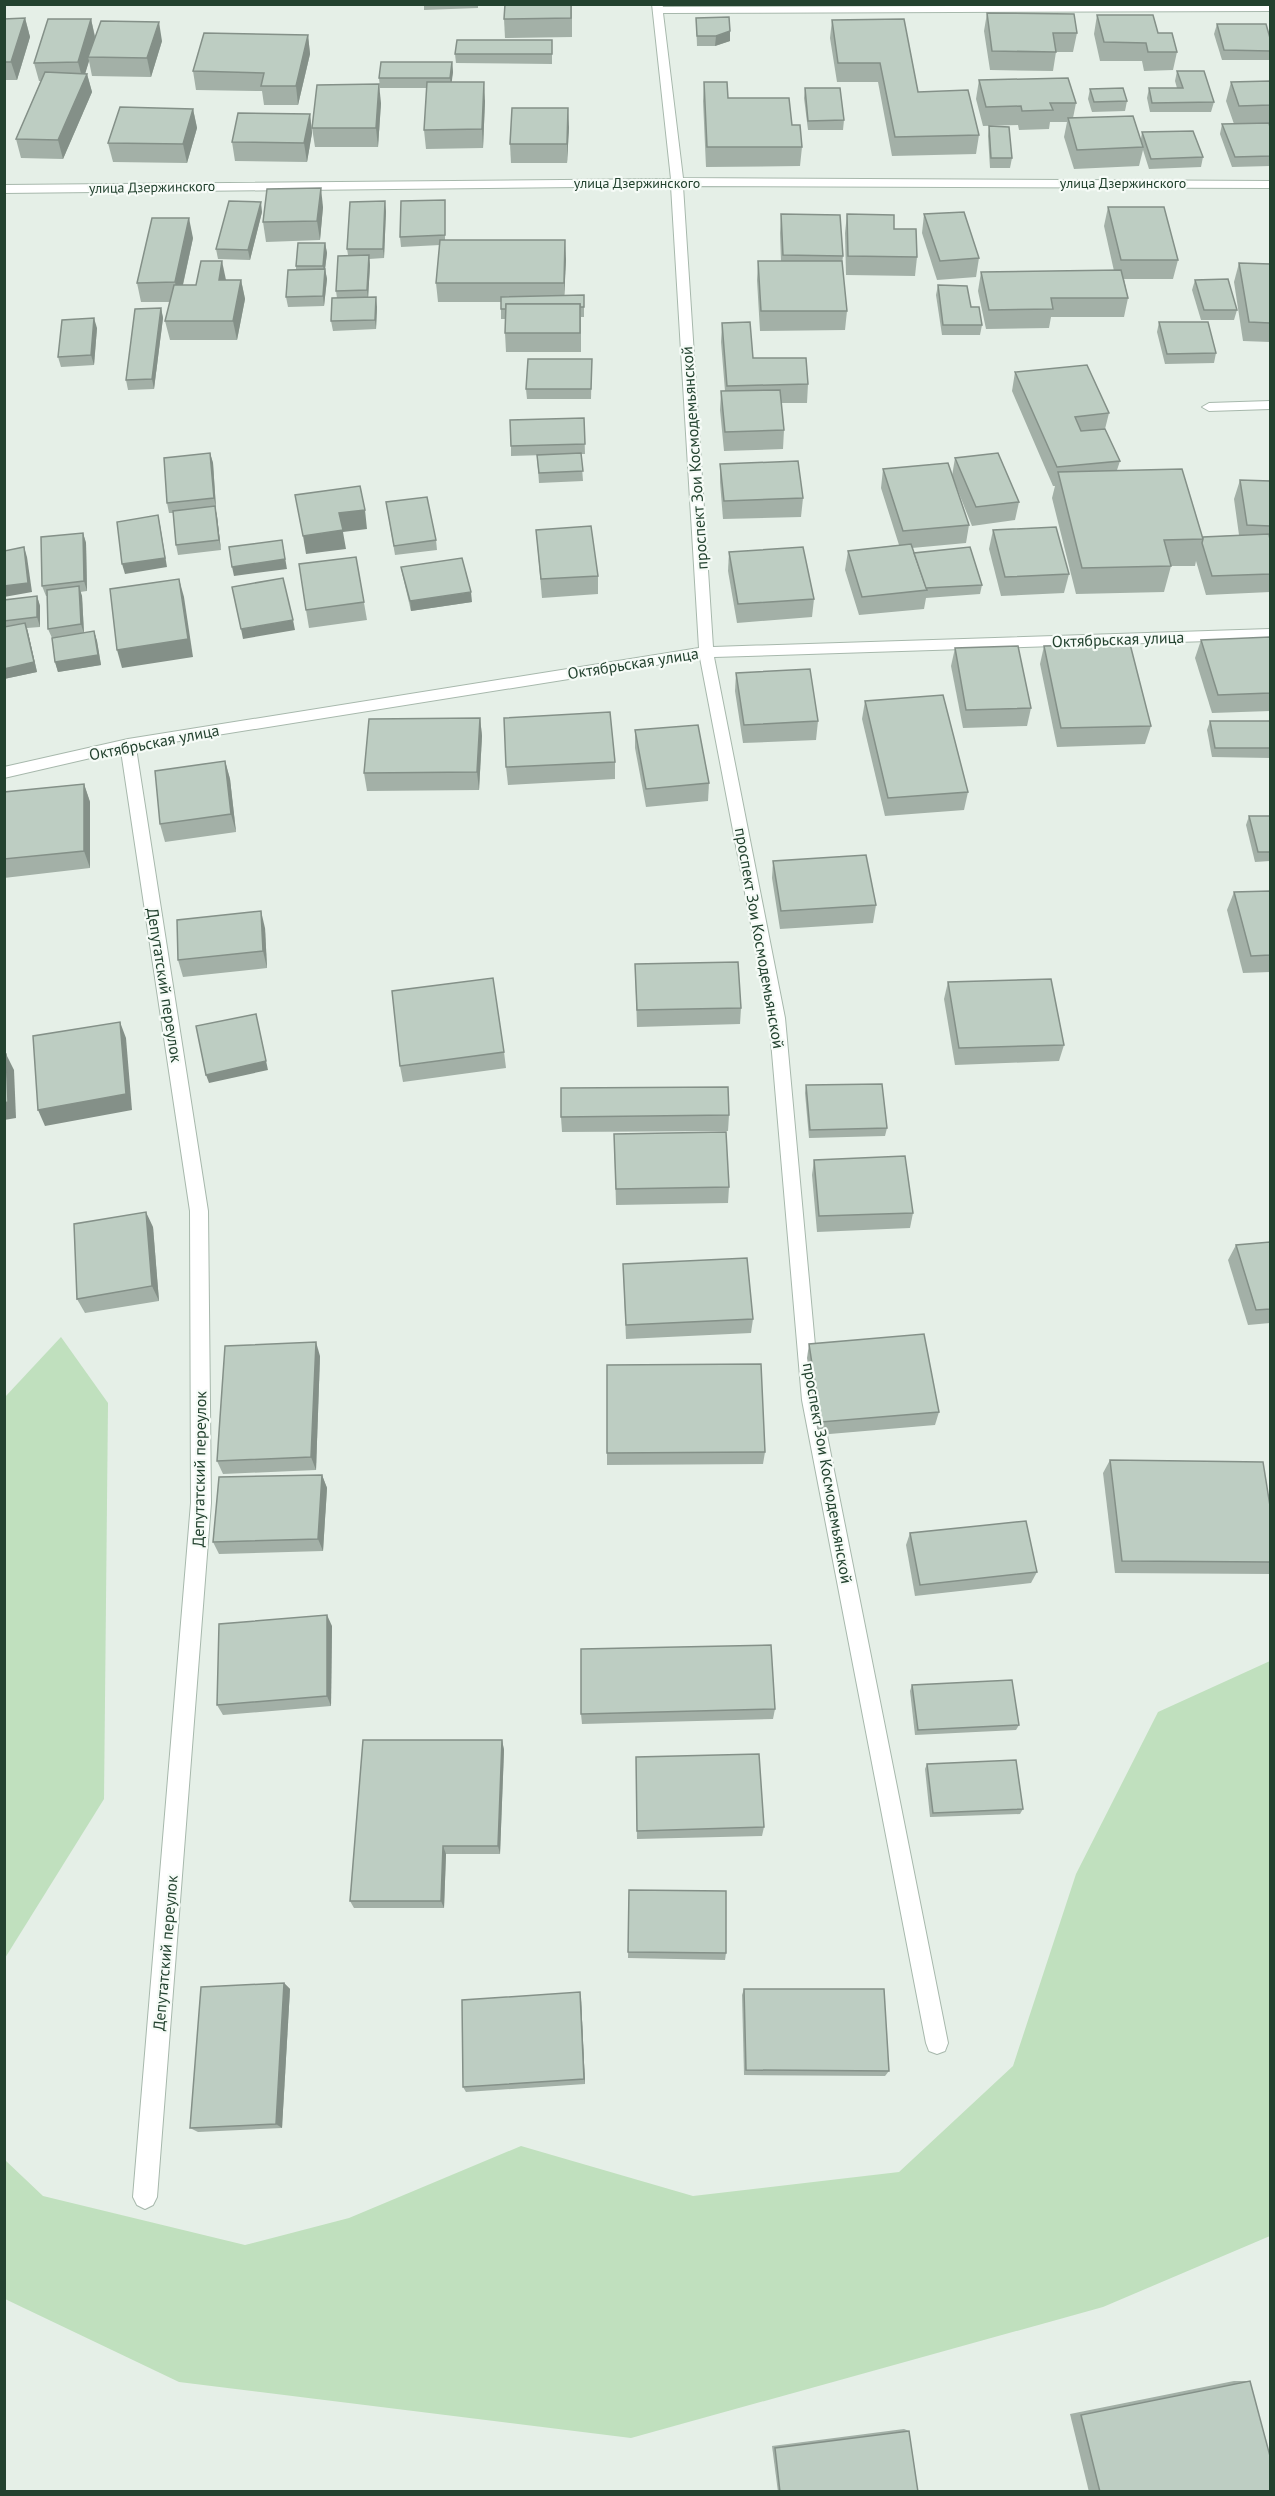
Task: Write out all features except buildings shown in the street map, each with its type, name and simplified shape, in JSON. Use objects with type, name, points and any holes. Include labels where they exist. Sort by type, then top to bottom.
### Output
[{"type":"street","points":[[657,7],[1270,8]]},
{"type":"street","name":"проспект Зои Космодемьянской","points":[[657,7],[677,182],[706,652],[777,1018],[811,1400],[937,2043]]},
{"type":"street","name":"улица Дзержинского","points":[[4,189],[677,182],[1270,184]]},
{"type":"street","points":[[1209,407],[1270,405]]},
{"type":"street","name":"Октябрьская улица","points":[[4,773],[128,744],[706,652],[1270,634]]},
{"type":"street","name":"Депутатский переулок","points":[[128,744],[197,1199],[199,1234],[201,1503],[145,2197]]},
{"type":"green space","points":[[61,1337],[108,1403],[104,1799],[5,1958],[5,1397]]},
{"type":"green space","points":[[1270,1661],[1270,2236],[1103,2307],[631,2438],[179,2382],[5,2299],[5,2160],[43,2196],[245,2245],[349,2218],[521,2146],[693,2196],[899,2172],[1013,2066],[1076,1874],[1158,1712]]}]
